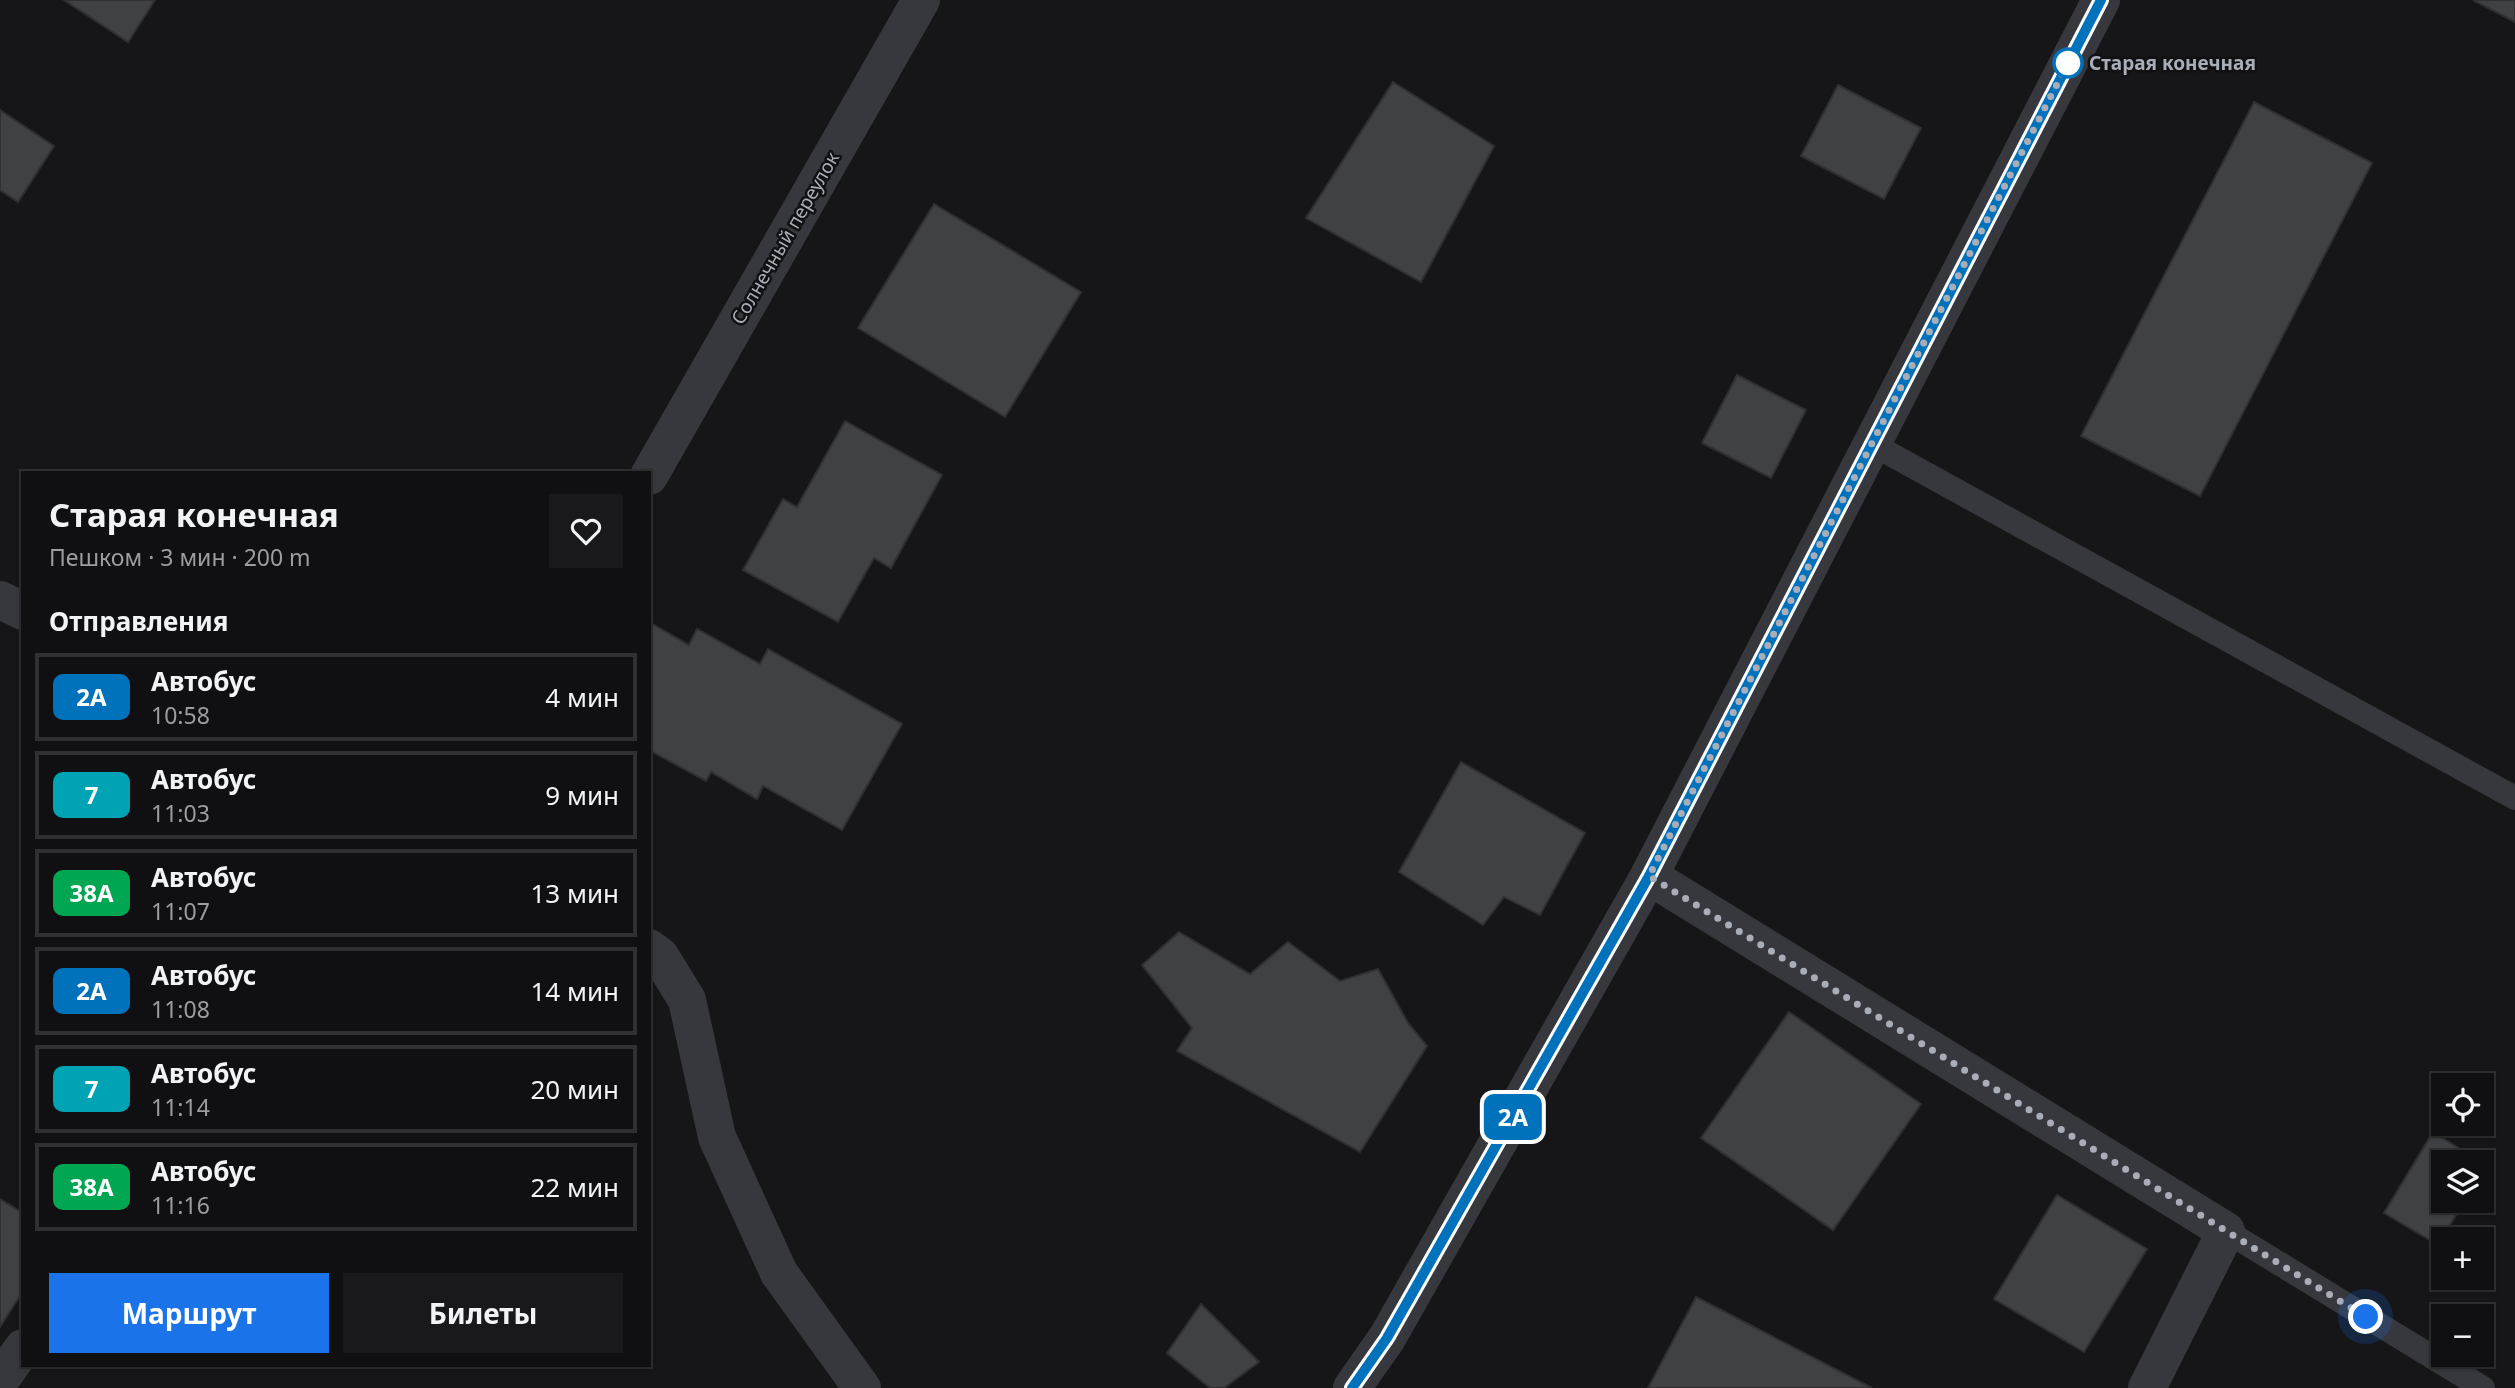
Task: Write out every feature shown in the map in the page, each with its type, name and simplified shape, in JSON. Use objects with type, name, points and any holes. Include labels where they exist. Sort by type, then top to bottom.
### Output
[{"type":"street","name":"Солнечный переулок","points":[[651,472],[921,0]]},
{"type":"street","points":[[1352,1388],[1387,1338],[1649,876],[2101,0]]},
{"type":"street","points":[[0,600],[21,610]]},
{"type":"street","points":[[1649,876],[2226,1231],[2147,1388]]},
{"type":"street","points":[[651,949],[660,956],[687,1000],[717,1137],[779,1273],[862,1388]]},
{"type":"street","points":[[0,1380],[21,1351]]},
{"type":"lane","points":[[1872,444],[2515,798]]},
{"type":"lane","points":[[2226,1231],[2483,1388]]},
{"type":"building","points":[[64,0],[155,0],[128,42]]},
{"type":"building","points":[[2473,0],[2515,0],[2515,22]]},
{"type":"building","points":[[1393,82],[1494,146],[1421,282],[1306,218]]},
{"type":"building","points":[[1838,85],[1921,128],[1884,199],[1801,156]]},
{"type":"building","points":[[2254,102],[2372,163],[2200,496],[2081,436]]},
{"type":"building","points":[[0,110],[54,146],[18,202],[0,190]]},
{"type":"building","points":[[934,204],[1081,292],[1005,417],[858,328]]},
{"type":"building","points":[[1737,375],[1806,410],[1771,478],[1702,443]]},
{"type":"building","points":[[845,421],[942,475],[891,568],[874,558],[838,622],[743,570],[783,499],[797,507]]},
{"type":"building","points":[[651,623],[689,645],[697,629],[760,664],[768,649],[902,724],[842,830],[763,786],[757,799],[711,772],[706,781],[651,751]]},
{"type":"building","points":[[1461,762],[1585,833],[1540,915],[1504,897],[1483,925],[1399,872]]},
{"type":"building","points":[[1179,932],[1250,974],[1288,942],[1340,981],[1378,969],[1408,1023],[1427,1046],[1360,1152],[1177,1051],[1192,1028],[1142,965]]},
{"type":"building","points":[[1789,1012],[1921,1104],[1833,1230],[1701,1138]]},
{"type":"building","points":[[2431,1135],[2439,1136],[2462,1150],[2431,1150],[2431,1213],[2457,1213],[2449,1227],[2431,1227],[2431,1241],[2384,1213]]},
{"type":"building","points":[[2057,1195],[2147,1249],[2084,1352],[1994,1299]]},
{"type":"building","points":[[0,1199],[21,1212],[21,1294],[0,1327]]},
{"type":"building","points":[[1696,1297],[1872,1388],[1648,1388]]},
{"type":"building","points":[[1201,1304],[1259,1362],[1224,1388],[1210,1388],[1167,1353]]},
{"type":"bus line","name":"2А","points":[[1352,1388],[1387,1338],[1649,876],[2101,0]]},
{"type":"place","name":"Старая конечная","points":[[2068,63]]},
{"type":"route","points":[[2068,63],[1649,876],[2366,1317]]}]
